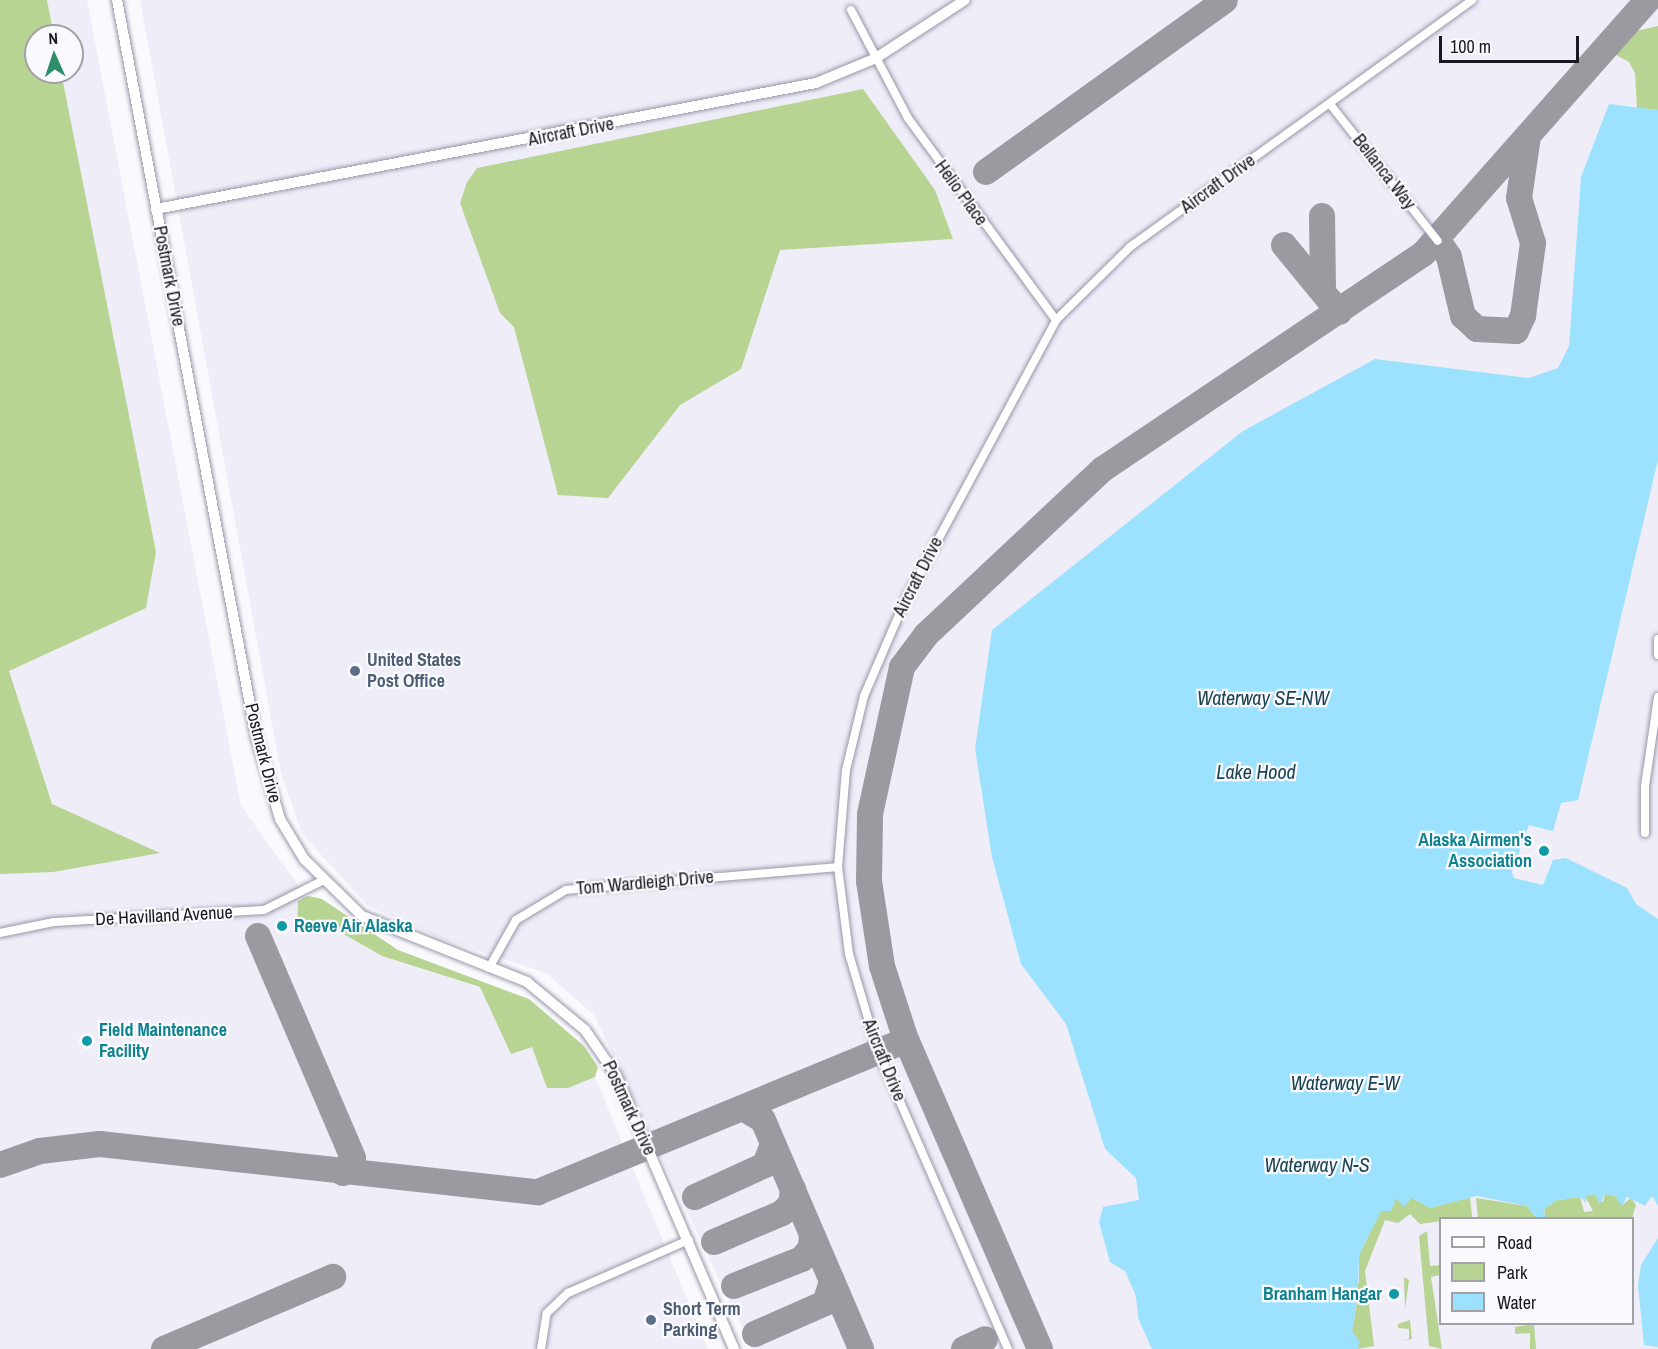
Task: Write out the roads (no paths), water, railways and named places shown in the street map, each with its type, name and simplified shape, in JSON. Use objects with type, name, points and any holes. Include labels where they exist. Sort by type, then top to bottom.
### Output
[{"type":"street","name":"Postmark Drive","points":[[117,0],[264,772],[283,825],[322,881],[362,916],[527,982],[559,1005],[607,1057],[689,1240],[734,1349]]},
{"type":"street","name":"Aircraft Drive","points":[[156,209],[755,97],[816,83],[876,58],[965,0]]},
{"type":"street","name":"Aircraft Drive","points":[[1008,1349],[878,1052],[849,954],[838,867],[846,770],[864,696],[905,601],[1056,320],[1130,247],[1472,0]]},
{"type":"street","name":"Helio Place","points":[[851,10],[929,149],[1056,320]]},
{"type":"street","name":"Bellanca Way","points":[[1330,104],[1438,241]]},
{"type":"street","points":[[1658,639],[1658,655]]},
{"type":"street","points":[[1645,833],[1645,786],[1658,698]]},
{"type":"street","name":"Tom Wardleigh Drive","points":[[489,968],[516,920],[566,890],[838,867]]},
{"type":"street","name":"De Havilland Avenue","points":[[0,933],[54,922],[264,910],[322,881]]},
{"type":"street","points":[[541,1349],[547,1313],[568,1293],[689,1240]]},
{"type":"water","name":"Lake Hood","points":[[1609,104],[1658,110],[1658,460],[1578,800],[1561,803],[1553,831],[1529,825],[1512,872],[1514,878],[1543,885],[1553,860],[1566,858],[1627,888],[1636,904],[1658,919],[1658,1206],[1652,1196],[1645,1206],[1627,1197],[1622,1206],[1615,1196],[1605,1194],[1600,1204],[1595,1194],[1586,1196],[1586,1203],[1580,1197],[1557,1200],[1544,1209],[1545,1217],[1535,1217],[1527,1206],[1477,1196],[1430,1208],[1412,1198],[1404,1207],[1396,1198],[1391,1211],[1381,1211],[1359,1255],[1358,1289],[1352,1293],[1357,1301],[1352,1331],[1360,1342],[1357,1349],[1152,1349],[1138,1318],[1136,1296],[1125,1271],[1110,1262],[1099,1222],[1103,1207],[1139,1200],[1136,1178],[1105,1149],[1066,1024],[1021,964],[992,857],[975,749],[992,630],[1243,431],[1375,359],[1529,378],[1558,368],[1569,346],[1581,177]]},
{"type":"water","points":[[1658,1238],[1658,1347],[1644,1345],[1638,1285],[1641,1265]]},
{"type":"place","name":"United States Post Office","points":[[355,671]]},
{"type":"place","name":"Alaska Airmen's Association","points":[[1544,851]]},
{"type":"place","name":"Reeve Air Alaska","points":[[282,926]]},
{"type":"place","name":"Field Maintenance Facility","points":[[87,1041]]},
{"type":"place","name":"Branham Hangar","points":[[1394,1294]]},
{"type":"place","name":"Short Term Parking","points":[[651,1320]]},
{"type":"water label","name":"Waterway SE-NW","points":[[1263,697]]},
{"type":"water label","name":"Waterway E-W","points":[[1345,1082]]},
{"type":"water label","name":"Waterway N-S","points":[[1317,1164]]}]
